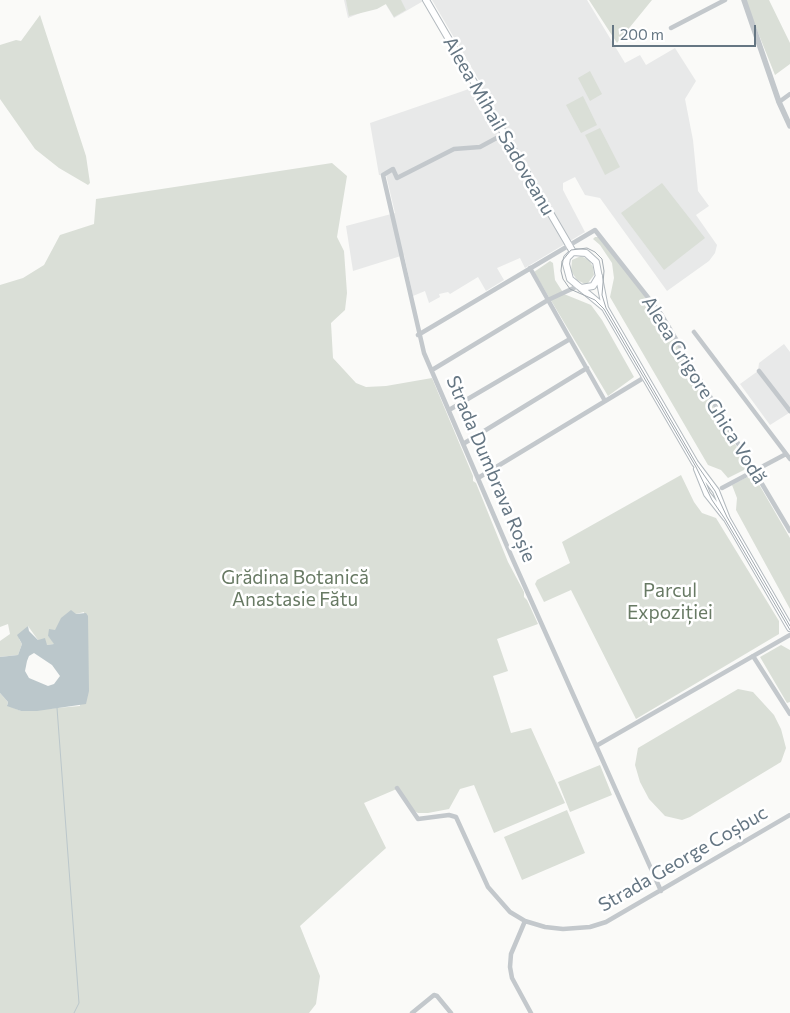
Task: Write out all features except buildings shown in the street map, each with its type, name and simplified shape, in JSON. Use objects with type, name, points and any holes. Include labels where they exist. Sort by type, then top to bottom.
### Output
[{"type":"main road","name":"Aleea Mihail Sadoveanu","points":[[426,0],[573,252]]},
{"type":"main road","points":[[605,308],[570,279],[566,269],[568,258],[573,252],[590,255],[598,267],[605,308],[695,463],[720,498],[727,518],[790,628]]},
{"type":"main road","points":[[580,287],[593,286],[599,276]]},
{"type":"street","points":[[671,28],[725,0]]},
{"type":"street","points":[[744,0],[779,102],[790,126]]},
{"type":"street","points":[[779,102],[790,94]]},
{"type":"street","name":"Strada Dumbrava Roșie","points":[[504,134],[480,147],[454,149],[397,178],[393,169],[383,175],[418,335],[463,444],[660,891]]},
{"type":"street","name":"Aleea Grigore Ghica Vodă","points":[[569,246],[595,230],[661,314],[790,531]]},
{"type":"street","points":[[418,335],[569,246]]},
{"type":"street","points":[[530,268],[605,401]]},
{"type":"street","points":[[432,370],[548,300],[580,287]]},
{"type":"street","points":[[694,332],[790,459]]},
{"type":"street","points":[[449,410],[570,339]]},
{"type":"street","points":[[463,444],[587,368]]},
{"type":"street","points":[[759,371],[788,403],[790,411]]},
{"type":"street","points":[[478,478],[645,377]]},
{"type":"street","points":[[722,488],[786,454]]},
{"type":"street","points":[[596,746],[790,635]]},
{"type":"street","points":[[753,656],[790,714]]},
{"type":"street","name":"Strada George Coșbuc","points":[[397,788],[418,819],[449,815],[456,818],[488,887],[510,912],[526,921],[554,928],[590,927],[628,911],[790,814]]},
{"type":"street","points":[[526,921],[511,954],[510,967],[512,978],[531,1013]]},
{"type":"street","points":[[412,1013],[434,996],[437,996],[451,1013]]},
{"type":"shaded area","points":[[344,0],[425,0],[394,18],[385,3],[348,18]]},
{"type":"shaded area","points":[[432,0],[587,0],[625,63],[640,55],[646,65],[675,48],[696,81],[685,99],[693,140],[698,191],[709,206],[696,215],[717,245],[715,253],[709,261],[667,291],[600,198],[585,195],[575,177],[563,183],[563,190],[585,232],[525,268],[520,258],[497,268],[504,280],[486,291],[478,277],[450,294],[448,292],[439,294],[440,297],[429,303],[425,291],[413,296],[404,255],[353,271],[346,226],[395,213],[386,175],[379,175],[370,123],[466,90],[480,82]]},
{"type":"shaded area","points":[[784,344],[790,352],[790,414],[770,425],[740,384],[758,371],[759,363]]},
{"type":"shaded area","points":[[71,610],[76,614],[86,613],[88,616],[89,691],[86,704],[37,711],[21,711],[7,706],[8,702],[0,693],[0,657],[18,655],[22,644],[17,635],[28,626],[29,631],[38,640],[45,638],[47,645],[54,644],[48,636],[49,629],[55,630],[61,618]],"holes":[[[34,653],[52,665],[60,676],[54,684],[48,686],[29,678],[25,671],[29,656]]]},
{"type":"green space","points":[[346,0],[401,0],[406,10],[394,17],[386,4],[377,9],[349,16]]},
{"type":"green space","points":[[589,0],[652,0],[617,43]]},
{"type":"green space","points":[[745,0],[769,0],[790,43],[790,64],[775,75]]},
{"type":"green space","points":[[40,15],[86,156],[90,183],[88,185],[59,168],[35,149],[0,99],[0,45],[16,40],[21,41]]},
{"type":"green space","points":[[590,71],[602,94],[590,101],[578,78]]},
{"type":"green space","points":[[583,96],[597,125],[581,133],[566,105]]},
{"type":"green space","points":[[600,128],[620,167],[605,175],[585,135]]},
{"type":"green space","name":"Grădina Botanică Anastasie Fătu","points":[[332,163],[347,176],[337,237],[344,251],[347,293],[345,310],[331,323],[333,358],[356,383],[366,387],[386,386],[432,378],[473,476],[473,481],[476,483],[508,562],[538,624],[497,639],[508,671],[493,676],[511,733],[531,728],[565,803],[494,833],[474,785],[460,789],[449,809],[428,813],[414,811],[399,788],[364,803],[386,848],[300,926],[320,976],[316,1004],[309,1013],[0,1013],[0,693],[8,702],[7,705],[21,711],[80,706],[84,612],[76,614],[48,636],[55,644],[47,645],[38,640],[28,626],[19,639],[22,644],[18,655],[0,657],[0,641],[10,634],[8,624],[0,627],[0,285],[23,278],[44,265],[60,235],[94,224],[96,199]]},
{"type":"green space","points":[[662,183],[705,238],[664,270],[621,213]]},
{"type":"green space","points":[[599,237],[661,317],[748,466],[746,469],[728,478],[721,470],[708,465],[610,297],[614,278],[612,263],[600,245],[593,239]]},
{"type":"green space","points":[[581,256],[589,260],[593,267],[594,275],[585,284],[577,280],[571,271],[572,260]]},
{"type":"green space","points":[[550,261],[553,263],[555,280],[564,294],[591,305],[602,320],[634,377],[608,396],[534,272]]},
{"type":"green space","points":[[753,474],[790,538],[790,609],[736,510],[737,498],[732,485]]},
{"type":"green space","name":"Parcul Expoziției","points":[[681,475],[694,502],[702,513],[716,518],[779,621],[779,634],[636,719],[571,590],[544,602],[535,584],[537,580],[570,563],[562,542]]},
{"type":"green space","points":[[781,645],[790,650],[790,702],[787,703],[760,657]]},
{"type":"green space","points":[[738,689],[753,692],[774,715],[781,729],[786,748],[781,762],[690,817],[682,820],[665,816],[649,799],[640,782],[635,765],[638,748]]},
{"type":"green space","points":[[600,765],[612,795],[570,812],[558,782]]},
{"type":"green space","points":[[567,810],[585,853],[522,880],[504,837]]},
{"type":"waterway","points":[[57,708],[79,1003],[74,1013]]},
{"type":"tram line","points":[[790,626],[727,517],[715,491],[697,465],[606,308],[602,295],[604,271],[602,259],[595,252],[587,248],[571,250],[562,261],[561,271],[563,279],[570,289],[595,300],[604,309],[696,467],[712,500],[790,630]]}]
